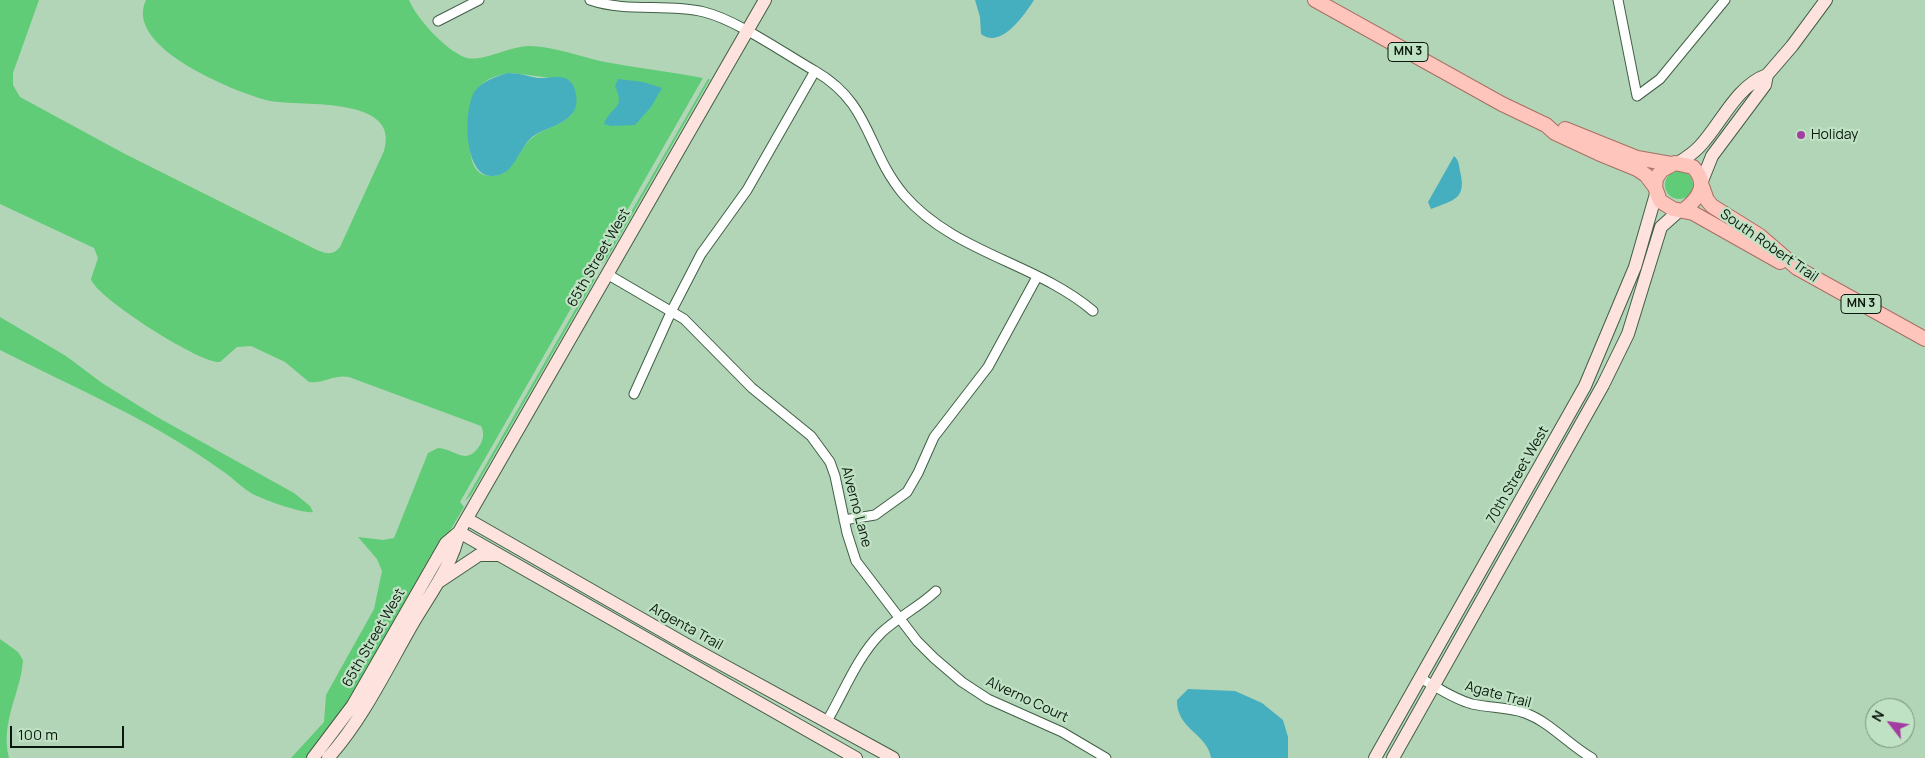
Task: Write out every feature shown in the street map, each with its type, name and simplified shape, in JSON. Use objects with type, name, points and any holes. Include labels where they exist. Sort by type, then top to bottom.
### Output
[{"type":"main road","name":"MN 3","points":[[1315,0],[1502,104],[1546,125],[1555,133],[1638,169],[1646,175],[1655,190]]},
{"type":"main road","name":"MN 3","points":[[1546,125],[1558,126],[1637,158],[1674,164]]},
{"type":"main road","points":[[1682,210],[1697,199],[1702,183],[1693,168],[1674,164],[1658,174],[1655,190],[1665,204],[1732,234],[1781,263],[1796,268]]},
{"type":"main road","name":"South Robert Trail","points":[[1702,183],[1712,206],[1760,236],[1796,268],[1925,340]]},
{"type":"street","points":[[438,21],[460,4],[479,0]]},
{"type":"street","points":[[590,0],[625,8],[686,10],[716,16],[816,71],[838,86],[851,100],[862,118],[883,164],[914,206],[947,231],[1065,290],[1093,311]]},
{"type":"street","points":[[686,10],[687,0]]},
{"type":"street","name":"65th Street West","points":[[328,758],[356,721],[435,586],[456,549],[459,532],[466,519],[765,0]]},
{"type":"street","points":[[1618,0],[1637,96],[1660,80],[1725,0]]},
{"type":"street","points":[[1674,164],[1701,145],[1733,102],[1759,78],[1767,75],[1792,46],[1826,0]]},
{"type":"street","points":[[634,394],[672,310],[701,254],[747,190],[816,71]]},
{"type":"street","points":[[1702,183],[1712,156],[1765,85],[1767,75]]},
{"type":"street","name":"70th Street West","points":[[1375,758],[1585,386],[1635,266],[1655,190]]},
{"type":"street","points":[[1393,758],[1604,385],[1628,334],[1661,228],[1682,210]]},
{"type":"street","name":"Alverno Lane","points":[[607,274],[672,310],[702,335],[752,388],[811,436],[830,462],[840,492],[844,520],[856,561],[900,618]]},
{"type":"street","points":[[844,520],[875,515],[907,492],[934,437],[988,367],[1038,277]]},
{"type":"street","name":"Argenta Trail","points":[[466,519],[694,649],[893,758]]},
{"type":"street","name":"65th Street West","points":[[312,758],[353,705],[446,543],[459,532]]},
{"type":"street","name":"Argenta Trail","points":[[459,532],[856,758]]},
{"type":"street","points":[[435,586],[479,554],[490,553],[501,557]]},
{"type":"street","points":[[718,679],[740,685],[809,721],[826,721],[867,649],[900,618],[920,605],[936,591]]},
{"type":"street","name":"Alverno Court","points":[[900,618],[934,658],[978,694],[1062,732],[1106,758]]},
{"type":"street","name":"Agate Trail","points":[[1420,678],[1472,704],[1525,713],[1556,732],[1577,750],[1592,758]]},
{"type":"green space","points":[[0,0],[39,0],[13,73],[13,85],[20,97],[125,154],[313,248],[327,253],[334,252],[340,247],[384,151],[385,132],[377,120],[362,111],[342,107],[266,100],[207,77],[165,50],[150,34],[143,17],[146,0],[409,0],[418,16],[432,33],[464,57],[479,58],[514,48],[531,46],[559,50],[605,62],[703,78],[460,502],[464,507],[343,710],[306,758],[291,758],[324,722],[326,695],[374,609],[382,571],[377,559],[358,537],[383,540],[394,538],[428,453],[438,448],[465,456],[470,455],[480,445],[482,440],[481,426],[349,377],[344,376],[319,382],[309,382],[285,362],[251,346],[237,347],[220,362],[209,360],[193,353],[172,342],[129,314],[97,288],[91,279],[98,258],[94,248],[0,204]],"holes":[[[512,73],[567,80],[573,87],[576,96],[572,114],[532,138],[506,171],[490,176],[478,171],[470,153],[469,124],[472,102],[481,85],[499,75]]]},
{"type":"green space","points":[[708,79],[710,79],[606,260],[601,264]]},
{"type":"green space","points":[[1679,171],[1689,175],[1693,185],[1689,195],[1679,199],[1669,195],[1665,185],[1669,175]]},
{"type":"green space","points":[[595,275],[594,281],[471,495],[465,501]]},
{"type":"green space","points":[[0,317],[66,356],[102,383],[157,417],[294,493],[310,506],[313,512],[282,506],[251,493],[195,452],[168,436],[113,406],[0,350]]},
{"type":"green space","points":[[0,639],[18,652],[23,660],[7,732],[9,758],[0,758]]},
{"type":"water","points":[[975,0],[1034,0],[1012,28],[1004,34],[989,38],[981,34],[980,17]]},
{"type":"water","points":[[508,73],[538,78],[561,77],[566,79],[573,85],[576,105],[574,111],[566,120],[532,137],[506,171],[500,175],[493,176],[483,174],[476,166],[471,154],[468,141],[469,112],[471,100],[478,87],[490,79]]},
{"type":"water","points":[[618,79],[643,82],[662,88],[651,107],[635,125],[611,126],[604,124],[618,104],[619,99],[615,86]]},
{"type":"water","points":[[1454,156],[1459,163],[1462,180],[1460,193],[1452,200],[1431,209],[1428,202]]},
{"type":"water","points":[[1188,689],[1235,691],[1262,703],[1283,720],[1288,737],[1288,758],[1211,758],[1209,750],[1181,718],[1178,710],[1177,700]]},
{"type":"place","name":"Holiday","points":[[1801,135]]}]
